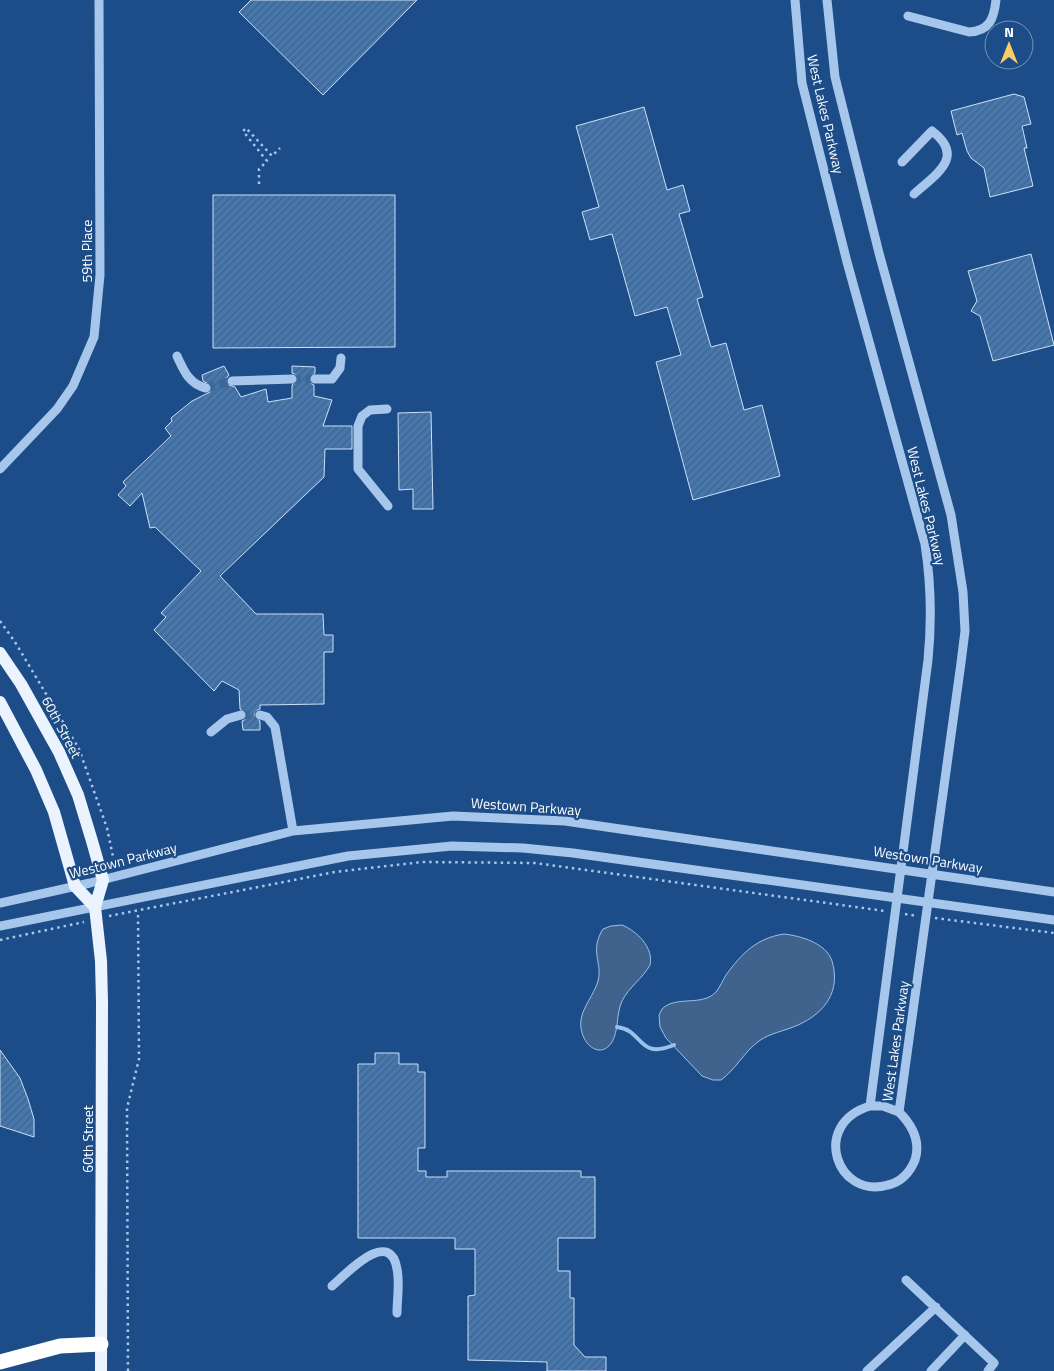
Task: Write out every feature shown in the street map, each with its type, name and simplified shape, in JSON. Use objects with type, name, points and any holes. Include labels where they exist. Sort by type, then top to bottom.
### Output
[{"type":"highway","points":[[0,1362],[60,1346],[101,1344]]},
{"type":"main road","name":"60th Street","points":[[0,653],[21,684],[60,752],[78,795],[103,880],[95,907],[101,961],[102,1002],[101,1371]]},
{"type":"main road","points":[[0,702],[36,770],[54,812],[75,886],[95,907]]},
{"type":"street","name":"59th Place","points":[[0,469],[57,409],[73,386],[94,337],[100,275],[99,0]]},
{"type":"street","name":"West Lakes Parkway","points":[[795,0],[802,83],[847,262],[925,544],[931,582],[932,628],[870,1106],[849,1116],[841,1125],[835,1146],[836,1157],[845,1174],[864,1186],[883,1187],[892,1184],[906,1174],[913,1165],[916,1155],[916,1137],[910,1123],[899,1112],[965,631],[959,555],[951,515],[879,253],[835,77],[827,0]]},
{"type":"street","points":[[908,16],[969,32],[976,31],[987,27],[991,22],[996,0]]},
{"type":"street","points":[[902,162],[932,131],[946,146],[948,156],[945,166],[914,194]]},
{"type":"street","points":[[177,356],[190,381],[206,388]]},
{"type":"street","points":[[315,379],[332,379],[340,368],[341,358]]},
{"type":"street","points":[[232,381],[292,379]]},
{"type":"street","points":[[387,410],[370,410],[362,416],[358,426],[358,469],[388,506]]},
{"type":"street","points":[[212,732],[227,719],[241,715]]},
{"type":"street","points":[[260,715],[267,717],[275,727],[293,831]]},
{"type":"street","name":"Westown Parkway","points":[[0,903],[103,880],[293,831],[453,816],[565,822],[902,868],[1054,892]]},
{"type":"street","points":[[0,926],[348,856],[452,846],[523,848],[573,853],[897,900],[1054,920]]},
{"type":"street","points":[[870,1106],[883,1106],[899,1112]]},
{"type":"street","points":[[332,1286],[365,1256],[374,1252],[386,1253],[395,1262],[398,1270],[397,1313]]},
{"type":"street","points":[[906,1280],[994,1363],[988,1371]]},
{"type":"street","points":[[867,1371],[936,1307]]},
{"type":"street","points":[[931,1371],[965,1335]]},
{"type":"path","points":[[267,161],[243,131],[246,128],[272,156]]},
{"type":"path","points":[[259,184],[259,169],[280,148]]},
{"type":"path","points":[[123,913],[335,872],[422,862],[535,863],[1054,933]]},
{"type":"path","points":[[128,1371],[127,1108],[139,1059],[138,911]]},
{"type":"path","points":[[0,940],[63,926]]},
{"type":"water","points":[[622,925],[639,936],[647,946],[651,959],[650,965],[622,1001],[616,1032],[612,1042],[607,1048],[601,1050],[590,1046],[586,1041],[581,1028],[581,1020],[598,981],[597,944],[599,937],[603,929]]},
{"type":"water","points":[[784,934],[812,941],[829,955],[832,961],[834,982],[828,1000],[808,1020],[759,1041],[721,1080],[713,1080],[702,1076],[666,1038],[660,1027],[659,1015],[662,1009],[674,1003],[704,999],[710,996],[716,992],[726,975],[744,953],[766,939]]},
{"type":"building","points":[[251,0],[417,0],[323,95],[239,12]]},
{"type":"building","points":[[1014,94],[1024,97],[1031,124],[1022,126],[1027,148],[1024,148],[1033,186],[990,197],[984,168],[971,158],[962,133],[957,135],[951,111]]},
{"type":"building","points":[[644,107],[667,190],[683,185],[690,211],[679,214],[703,297],[697,299],[711,347],[726,343],[744,410],[762,405],[780,476],[693,500],[656,362],[681,355],[667,307],[635,316],[612,234],[590,240],[582,212],[599,207],[576,126]]},
{"type":"building","points":[[213,195],[395,195],[395,347],[213,348]]},
{"type":"building","points":[[1031,254],[1054,345],[993,361],[980,316],[971,311],[977,301],[968,271]]},
{"type":"building","points":[[224,366],[229,375],[226,379],[226,384],[235,387],[241,397],[266,389],[268,402],[292,398],[292,385],[298,379],[297,375],[292,373],[292,366],[315,367],[315,373],[309,379],[310,383],[314,385],[314,396],[332,400],[323,426],[352,426],[352,449],[325,449],[324,477],[220,576],[256,614],[323,614],[324,635],[333,635],[333,652],[324,652],[324,704],[260,705],[260,709],[255,711],[254,716],[260,721],[260,730],[243,730],[242,721],[246,719],[247,714],[240,709],[239,690],[222,681],[214,691],[154,630],[166,617],[161,613],[201,571],[155,527],[150,528],[142,493],[130,506],[118,495],[126,486],[123,482],[171,436],[165,428],[172,421],[171,418],[192,401],[210,392],[212,386],[203,381],[202,375]]},
{"type":"building","points":[[431,412],[433,509],[413,509],[413,489],[399,490],[398,413]]},
{"type":"building","points":[[0,1050],[20,1078],[34,1119],[34,1137],[0,1126]]},
{"type":"building","points":[[375,1053],[399,1053],[399,1064],[418,1064],[418,1072],[425,1072],[425,1148],[418,1148],[418,1171],[426,1171],[426,1177],[447,1177],[447,1171],[581,1171],[581,1177],[595,1177],[595,1238],[558,1238],[558,1271],[570,1271],[570,1298],[574,1298],[574,1345],[585,1357],[606,1357],[606,1371],[547,1371],[547,1362],[468,1360],[468,1296],[475,1295],[475,1249],[455,1249],[455,1238],[358,1238],[358,1064],[375,1064]]},
{"type":"waterway","points":[[617,1027],[626,1029],[647,1047],[653,1049],[662,1049],[674,1045]]},
{"type":"tunnel","points":[[292,379],[315,379]]},
{"type":"tunnel","points":[[206,388],[232,381]]},
{"type":"tunnel","points":[[241,715],[260,715]]}]
